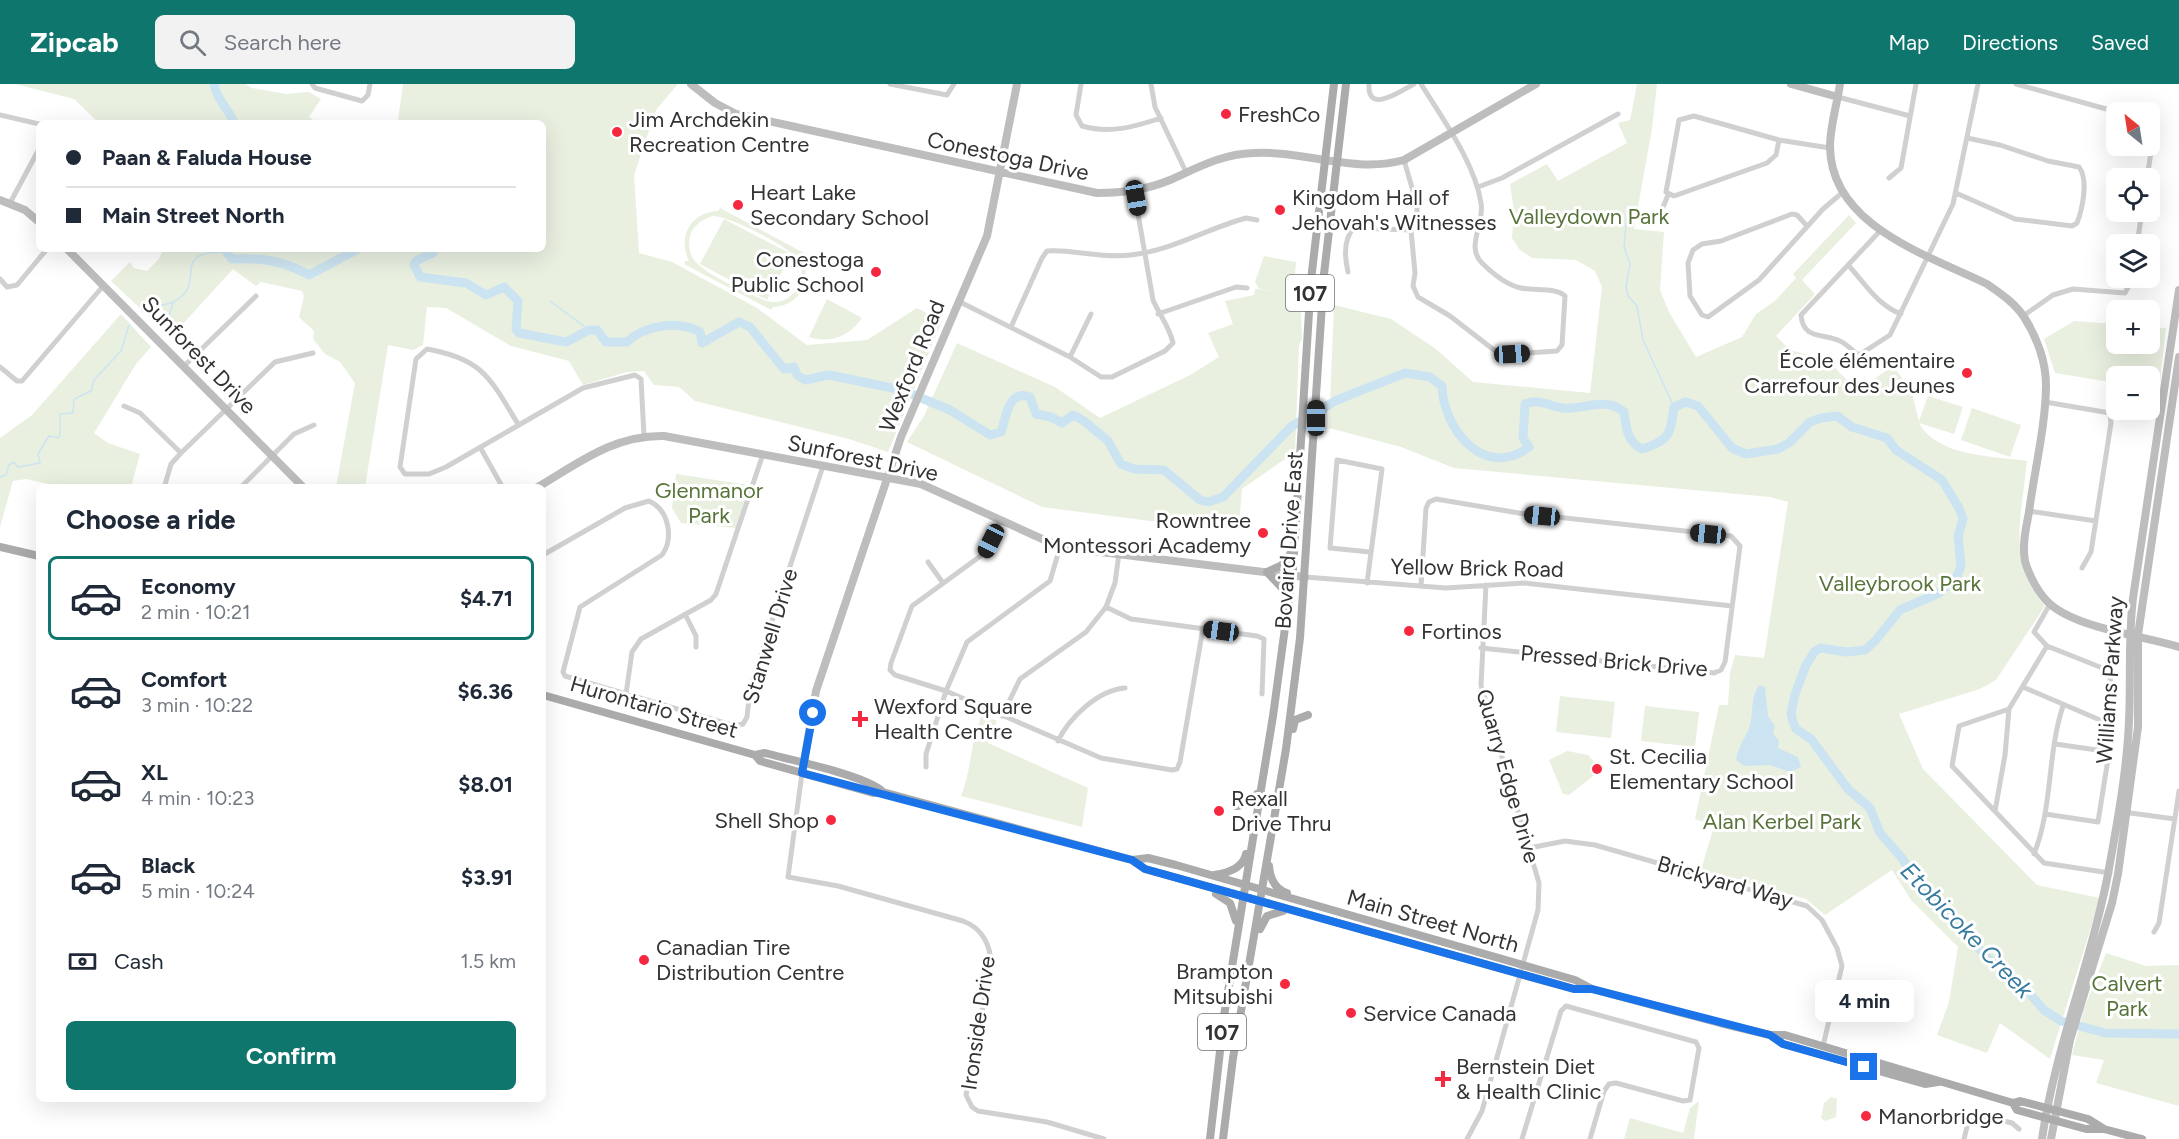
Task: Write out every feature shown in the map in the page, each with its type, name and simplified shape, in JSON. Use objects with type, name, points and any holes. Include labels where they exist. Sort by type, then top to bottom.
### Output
[{"type":"main road","name":"Bovaird Drive East","points":[[1245,885],[1292,575],[1304,424],[1311,280],[1334,84]]},
{"type":"main road","name":"Bovaird Drive East","points":[[1262,890],[1294,686],[1305,577],[1323,274],[1346,84]]},
{"type":"main road","points":[[1288,602],[1283,589],[1267,572],[1285,563],[1295,546]]},
{"type":"main road","points":[[0,547],[36,555]]},
{"type":"main road","points":[[1287,740],[1292,735],[1295,720],[1308,715],[1294,705],[1294,686]]},
{"type":"main road","name":"Hurontario Street","points":[[546,696],[755,755],[765,753],[803,768],[877,785],[883,792],[1132,860],[1145,869],[1260,902]]},
{"type":"main road","points":[[1237,806],[1254,802],[1261,789]]},
{"type":"main road","points":[[1208,875],[1225,873],[1236,868],[1245,858],[1248,841],[1253,838]]},
{"type":"main road","points":[[1268,857],[1270,874],[1276,886],[1303,902]]},
{"type":"main road","name":"Hurontario Street","points":[[1132,860],[1148,858],[1262,890]]},
{"type":"main road","name":"107","points":[[1210,1139],[1236,935],[1245,885]]},
{"type":"main road","points":[[1201,886],[1205,891],[1220,896],[1230,903],[1235,914],[1236,935]]},
{"type":"main road","name":"107","points":[[1224,1137],[1233,1058],[1262,890]]},
{"type":"main road","name":"Main Street North","points":[[1262,890],[1521,970],[1574,989],[1592,989],[1770,1035],[1785,1035],[2013,1103],[2017,1110],[2088,1119],[2104,1129],[2142,1139]]},
{"type":"main road","name":"Main Street North","points":[[1260,902],[1521,970]]},
{"type":"main road","points":[[1254,942],[1259,936],[1263,919],[1270,914],[1282,911],[1299,913]]},
{"type":"main road","name":"Main Street North","points":[[1770,1035],[1783,1044],[1925,1084],[1938,1082]]},
{"type":"main road","points":[[1202,1139],[1211,1129]]},
{"type":"street","points":[[312,84],[315,88],[362,101],[368,95],[370,84]]},
{"type":"street","name":"Conestoga Drive","points":[[691,84],[717,104],[736,114],[1097,193],[1134,191],[1217,159],[1252,153],[1373,166],[1404,160],[1536,84]]},
{"type":"street","points":[[890,84],[947,95],[954,84]]},
{"type":"street","name":"Wexford Road","points":[[803,768],[816,691],[887,479],[907,422],[957,300],[987,236],[1017,84]]},
{"type":"street","points":[[1081,84],[1076,116],[1082,126],[1099,130],[1116,130],[1161,118]]},
{"type":"street","points":[[1151,84],[1161,118],[1186,172]]},
{"type":"street","points":[[1369,84],[1369,94],[1376,100],[1387,99],[1414,84]]},
{"type":"street","points":[[1404,160],[1418,205],[1417,217],[1411,230],[1415,273],[1413,286],[1418,297],[1450,316],[1494,350],[1512,354],[1557,351],[1562,345],[1567,304],[1563,293],[1513,285],[1482,263],[1475,254],[1473,249],[1480,226],[1482,206],[1478,187],[1421,84]]},
{"type":"street","points":[[1791,84],[1910,116]]},
{"type":"street","points":[[1840,84],[1830,148],[1833,169],[1843,192],[1865,220],[1880,231],[1987,284],[2023,316],[2043,358],[2046,386],[2029,511],[2026,563],[2032,579],[2050,604],[2077,619],[2179,647]]},
{"type":"street","points":[[1889,178],[1901,168],[1916,84]]},
{"type":"street","points":[[1880,231],[1801,312],[1801,321],[1805,330],[1816,336],[1840,341],[1861,356],[1890,335],[1953,204],[1978,84]]},
{"type":"street","points":[[2016,84],[2106,109]]},
{"type":"street","points":[[1478,187],[1502,178],[1618,114]]},
{"type":"street","points":[[0,115],[36,123]]},
{"type":"street","points":[[1664,222],[1661,212],[1668,195],[1666,186],[1679,120],[1685,117],[1694,116],[1779,140],[1830,148]]},
{"type":"street","points":[[1956,193],[2015,219],[2072,226],[2077,223],[2080,214],[2084,178],[2079,167],[2048,162],[2000,145],[1967,138]]},
{"type":"street","points":[[1668,195],[1674,196],[1690,191],[1767,163],[1776,155],[1779,140]]},
{"type":"street","points":[[10,203],[36,155]]},
{"type":"street","points":[[957,300],[1071,357],[1101,377],[1113,377],[1165,351],[1173,343],[1158,314],[1134,191]]},
{"type":"street","points":[[1807,226],[1797,215],[1792,214],[1722,241],[1702,244],[1693,250],[1688,263],[1690,296],[1702,315],[1708,317],[1759,280],[1807,226],[1843,192]]},
{"type":"street","points":[[0,200],[25,210],[36,219]]},
{"type":"street","points":[[1011,327],[1041,258],[1047,251],[1107,257],[1146,253],[1192,240],[1226,224],[1246,218],[1257,220]]},
{"type":"street","points":[[1348,272],[1345,259],[1349,233],[1354,228],[1411,230]]},
{"type":"street","points":[[0,279],[7,287],[17,285],[44,252]]},
{"type":"street","name":"Sunforest Drive","points":[[70,252],[300,484]]},
{"type":"street","points":[[1848,265],[1877,299],[1892,311],[1901,314]]},
{"type":"street","points":[[0,367],[17,381],[22,381],[104,285]]},
{"type":"street","points":[[1158,314],[1236,287],[1247,288]]},
{"type":"street","points":[[2023,316],[2053,295],[2073,289],[2125,293],[2128,288]]},
{"type":"street","name":"Williams Parkway","points":[[2074,1012],[2112,903],[2118,874],[2129,722],[2129,633],[2179,290]]},
{"type":"street","points":[[184,366],[256,296]]},
{"type":"street","points":[[1071,357],[1091,314]]},
{"type":"street","points":[[518,424],[491,380],[483,372],[458,355],[427,349],[416,358],[400,467],[405,474],[429,474],[583,388],[634,375],[640,379],[643,389],[644,436]]},
{"type":"street","points":[[165,484],[171,464],[275,362],[313,353]]},
{"type":"street","name":"Williams Parkway","points":[[2042,1139],[2100,910],[2138,727],[2138,635],[2179,357]]},
{"type":"street","points":[[2044,402],[2110,413],[2111,423],[2091,552],[2082,568]]},
{"type":"street","points":[[124,406],[140,413],[181,453]]},
{"type":"street","points":[[244,484],[294,434],[314,425]]},
{"type":"street","name":"Sunforest Drive","points":[[543,484],[621,440],[644,436],[664,436],[933,489],[1060,547],[1292,575]]},
{"type":"street","points":[[480,447],[501,484]]},
{"type":"street","points":[[546,553],[624,508],[649,501],[657,505],[670,532],[667,549],[662,555],[580,606],[562,666],[566,676],[626,694],[634,646],[641,639],[711,600],[717,594],[763,454]]},
{"type":"street","points":[[1367,583],[1382,469],[1337,460],[1330,548],[1371,552]]},
{"type":"street","name":"Stanwell Drive","points":[[626,694],[735,726],[744,723],[750,688],[823,466]]},
{"type":"street","name":"Pressed Brick Drive","points":[[1421,586],[1426,508],[1429,502],[1436,499],[1519,513],[1731,536],[1740,546],[1725,662],[1721,670],[1713,673],[1481,648]]},
{"type":"street","points":[[2029,511],[2096,521]]},
{"type":"street","points":[[1000,521],[986,552],[912,606],[890,670],[895,675],[946,691],[1101,759],[1172,771],[1177,769],[1203,628]]},
{"type":"street","points":[[926,767],[926,754],[946,691],[967,642],[1050,581],[1060,547]]},
{"type":"street","points":[[1002,716],[1020,680],[1086,632],[1106,607],[1115,583],[1119,553]]},
{"type":"street","points":[[928,562],[943,583]]},
{"type":"street","name":"Yellow Brick Road","points":[[1292,575],[1446,588],[1524,582],[1732,606]]},
{"type":"street","name":"Quarry Edge Drive","points":[[1467,1139],[1482,1111],[1497,1063],[1538,910],[1539,883],[1481,685],[1481,648],[1486,585]]},
{"type":"street","points":[[2023,687],[2063,706],[2107,723],[2112,722],[2110,671],[2048,645],[2034,632],[2050,604]]},
{"type":"street","points":[[1106,607],[1131,619],[1257,636],[1264,639],[1262,694]]},
{"type":"street","points":[[686,614],[696,636],[696,647]]},
{"type":"street","points":[[1995,811],[2005,755],[2009,709],[2048,645]]},
{"type":"street","points":[[1058,741],[1073,718],[1109,692],[1125,688]]},
{"type":"street","points":[[2034,854],[2045,814],[2057,724],[2063,706]]},
{"type":"street","points":[[2009,709],[1959,726],[1952,766],[2044,863],[2118,874]]},
{"type":"street","points":[[2045,814],[2098,822],[2108,759],[2104,751],[2055,744]]},
{"type":"street","name":"Ironside Drive","points":[[803,768],[788,877],[838,886],[971,924],[985,939],[991,956],[966,1095],[968,1101],[978,1112],[1047,1122],[1104,1139]]},
{"type":"street","points":[[2154,932],[2159,923],[2179,791]]},
{"type":"street","points":[[2122,812],[2175,819]]},
{"type":"street","name":"Brickyard Way","points":[[1528,848],[1564,841],[1585,843],[1807,906],[1822,920],[1837,948],[1842,966],[1823,1046]]},
{"type":"street","points":[[1522,1139],[1561,1011],[1566,1006],[1696,1042],[1699,1048],[1690,1100],[1683,1101],[1609,1084],[1604,1091],[1590,1139]]},
{"type":"street","points":[[1497,1063],[1541,1074]]},
{"type":"street","points":[[1964,1139],[1968,1119],[1975,1114],[2012,1123],[2019,1130]]},
{"type":"street","name":"Williams Parkway","points":[[2050,1114],[2051,1139]]},
{"type":"green space","points":[[15,84],[245,84],[252,88],[286,94],[309,92],[321,99],[309,117],[314,120],[96,120],[74,99]]},
{"type":"green space","points":[[403,84],[678,84],[656,110],[634,175],[639,253],[672,262],[757,308],[807,345],[867,340],[917,308],[942,321],[888,452],[849,439],[695,401],[679,387],[654,385],[644,371],[627,372],[583,385],[569,361],[511,346],[446,308],[427,307],[423,345],[413,350],[388,345],[365,484],[337,484],[355,383],[340,362],[325,354],[313,339],[314,331],[299,317],[304,296],[302,291],[261,282],[256,286],[233,269],[171,337],[111,281],[130,262],[134,268],[147,271],[159,259],[162,252],[546,252],[546,120],[398,120]]},
{"type":"green space","name":"Valleybrook Park","points":[[1637,84],[1657,84],[1652,129],[1634,229],[1664,232],[1660,290],[1669,312],[1696,357],[1742,337],[1756,314],[1776,300],[1796,278],[1793,274],[1849,215],[1856,223],[1802,280],[1815,294],[1776,336],[1790,350],[1827,360],[1852,385],[1865,385],[1893,366],[1911,390],[1919,421],[1928,396],[1963,407],[1954,434],[1919,423],[1927,434],[1939,443],[1967,453],[2027,461],[2020,519],[2021,555],[2025,572],[2033,589],[2045,606],[1996,680],[1980,689],[1899,714],[1923,769],[2037,885],[2100,898],[2050,1059],[2000,1023],[1987,1053],[1937,1035],[1949,1002],[1958,947],[1911,900],[1892,870],[1825,915],[1806,899],[1701,870],[1714,826],[1695,819],[1719,705],[1728,705],[1730,673],[1735,655],[1764,658],[1788,502],[1770,497],[1454,468],[1401,447],[1329,428],[1334,305],[1391,319],[1436,349],[1473,382],[1590,393],[1602,287],[1595,271],[1576,260],[1532,258],[1519,249],[1512,238],[1514,211],[1510,184],[1547,164],[1558,181],[1627,143],[1618,123],[1630,120]]},
{"type":"green space","points":[[720,208],[808,255],[806,258],[801,256],[806,274],[802,290],[797,297],[771,310],[684,264],[685,261],[689,261],[685,243],[689,227],[700,216],[718,211]],"holes":[[[709,217],[721,217],[745,226],[771,240],[798,260],[802,277],[795,292],[781,301],[764,300],[718,278],[701,267],[690,253],[690,236],[699,223]]]},
{"type":"green space","points":[[724,219],[791,254],[767,300],[700,264]]},
{"type":"green space","points":[[1264,256],[1296,262],[1294,287],[1300,286],[1302,339],[1299,345],[1295,452],[1242,489],[1240,515],[1212,529],[1042,507],[907,442],[924,416],[957,343],[1055,387],[1100,418],[1190,375],[1219,357],[1208,333],[1233,324],[1225,301],[1254,295],[1255,289],[1272,291],[1259,289],[1255,282]]},
{"type":"green space","points":[[827,299],[862,318],[852,330],[839,337],[825,340],[809,337]]},
{"type":"green space","points":[[121,314],[151,347],[136,364],[94,433],[108,443],[140,454],[132,484],[48,484],[26,479],[13,481],[0,527],[0,438],[32,415]]},
{"type":"green space","points":[[2074,321],[2106,323],[2106,354],[2160,354],[2160,328],[2166,328],[2160,380],[2160,366],[2106,366],[2106,381],[2055,373],[2044,339]]},
{"type":"green space","points":[[1972,408],[2021,425],[2010,457],[1961,440]]},
{"type":"green space","name":"Glenmanor Park","points":[[676,474],[749,485],[736,528],[681,523],[672,508]]},
{"type":"green space","points":[[1560,696],[1615,702],[1611,738],[1556,732]]},
{"type":"green space","points":[[1645,706],[1699,712],[1695,747],[1641,741]]},
{"type":"green space","points":[[982,715],[997,721],[988,743],[1088,788],[1082,827],[961,796]]},
{"type":"green space","points":[[1567,751],[1588,755],[1601,770],[1569,795],[1563,794],[1549,760]]},
{"type":"green space","name":"Calvert Park","points":[[2106,953],[2146,966],[2179,965],[2179,1106],[2096,1083],[2104,1060],[2072,1055],[2084,1009]]},
{"type":"green space","points":[[1831,1097],[1837,1099],[1836,1117],[1825,1121],[1821,1118],[1824,1103]]},
{"type":"green space","points":[[1699,1101],[1694,1139],[1624,1139],[1630,1118],[1683,1133],[1690,1108]]},
{"type":"water","points":[[1760,685],[1765,687],[1768,716],[1775,726],[1773,734],[1779,741],[1778,748],[1798,757],[1801,767],[1790,772],[1770,765],[1744,766],[1736,760],[1750,726],[1754,697]]},
{"type":"waterway","name":"Etobicoke Creek","points":[[214,84],[217,94],[232,120]]},
{"type":"waterway","points":[[1627,215],[1624,247],[1630,264],[1626,286],[1628,296],[1637,306],[1643,340],[1674,407]]},
{"type":"waterway","points":[[142,311],[173,302],[182,296],[190,281],[194,261],[199,256],[225,252]]},
{"type":"waterway","name":"Etobicoke Creek","points":[[226,252],[232,259],[272,261],[309,275],[352,252]]},
{"type":"waterway","name":"Etobicoke Creek","points":[[433,252],[416,261],[414,265],[420,277],[466,283],[486,295],[504,287],[518,301],[516,329],[519,333],[566,342],[589,330],[597,330],[606,342],[627,342],[634,336],[652,328],[672,325],[700,332],[702,343],[739,322],[750,327],[784,369],[794,367],[797,375],[805,380],[829,375],[902,390],[950,410],[990,435],[1001,432],[1012,401],[1017,397],[1030,397],[1036,414],[1051,417],[1062,423],[1073,415],[1108,441],[1121,464],[1134,469],[1164,470],[1200,500],[1208,502],[1223,497],[1292,426],[1337,400],[1405,373],[1430,377],[1442,386],[1444,402],[1458,433],[1482,454],[1497,458],[1512,456],[1529,447],[1523,438],[1525,404],[1530,402],[1563,408],[1602,404],[1617,407],[1624,412],[1630,438],[1642,449],[1658,443],[1667,435],[1672,424],[1674,407],[1686,402],[1698,406],[1732,448],[1746,454],[1778,449],[1789,443],[1810,422],[1837,416],[1852,427],[1887,438],[1896,450],[1942,480],[1959,508],[1963,519],[1958,536],[1961,566],[1956,578],[1939,593],[1900,610],[1865,650],[1846,652],[1821,648],[1815,651],[1806,665],[1795,694],[1791,714],[1796,729],[1811,739],[1848,789],[1870,808],[1880,833],[1902,858],[1925,893],[1988,958],[2024,987],[2044,1010],[2061,1021],[2105,1033],[2179,1034]]},
{"type":"waterway","points":[[550,301],[589,330]]},
{"type":"waterway","points":[[167,322],[173,303]]},
{"type":"waterway","points":[[0,477],[6,475],[9,465],[14,462],[18,467],[40,463],[38,454],[49,436],[58,438],[60,435],[60,414],[73,413],[74,399],[91,391],[94,380],[121,351],[129,325]]},
{"type":"place","name":"FreshCo","points":[[1226,114]]},
{"type":"place","name":"Jim Archdekin Recreation Centre","points":[[617,132]]},
{"type":"place","name":"Heart Lake Secondary School","points":[[738,205]]},
{"type":"place","name":"Kingdom Hall of Jehovah's Witnesses","points":[[1280,210]]},
{"type":"place","name":"Conestoga Public School","points":[[876,272]]},
{"type":"place","name":"École élémentaire Carrefour des Jeunes","points":[[1967,373]]},
{"type":"place","name":"Rowntree Montessori Academy","points":[[1263,533]]},
{"type":"place","name":"Fortinos","points":[[1409,631]]},
{"type":"place","name":"Wexford Square Health Centre","points":[[860,719]]},
{"type":"place","name":"St. Cecilia Elementary School","points":[[1597,769]]},
{"type":"place","name":"Rexall Drive Thru","points":[[1219,811]]},
{"type":"place","name":"Shell Shop","points":[[831,820]]},
{"type":"place","name":"Canadian Tire Distribution Centre","points":[[644,960]]},
{"type":"place","name":"Brampton Mitsubishi","points":[[1285,984]]},
{"type":"place","name":"Service Canada","points":[[1351,1013]]},
{"type":"place","name":"Bernstein Diet & Health Clinic","points":[[1443,1079]]},
{"type":"place","name":"Manorbridge","points":[[1866,1116]]},
{"type":"route","points":[[813,713],[802,773],[873,793],[883,792],[1132,860],[1145,869],[1574,989],[1592,989],[1770,1035],[1783,1044],[1864,1067]]},
{"type":"park label","name":"Valleydown Park","points":[[1589,216]]},
{"type":"park label","name":"Alan Kerbel Park","points":[[1782,821]]}]
